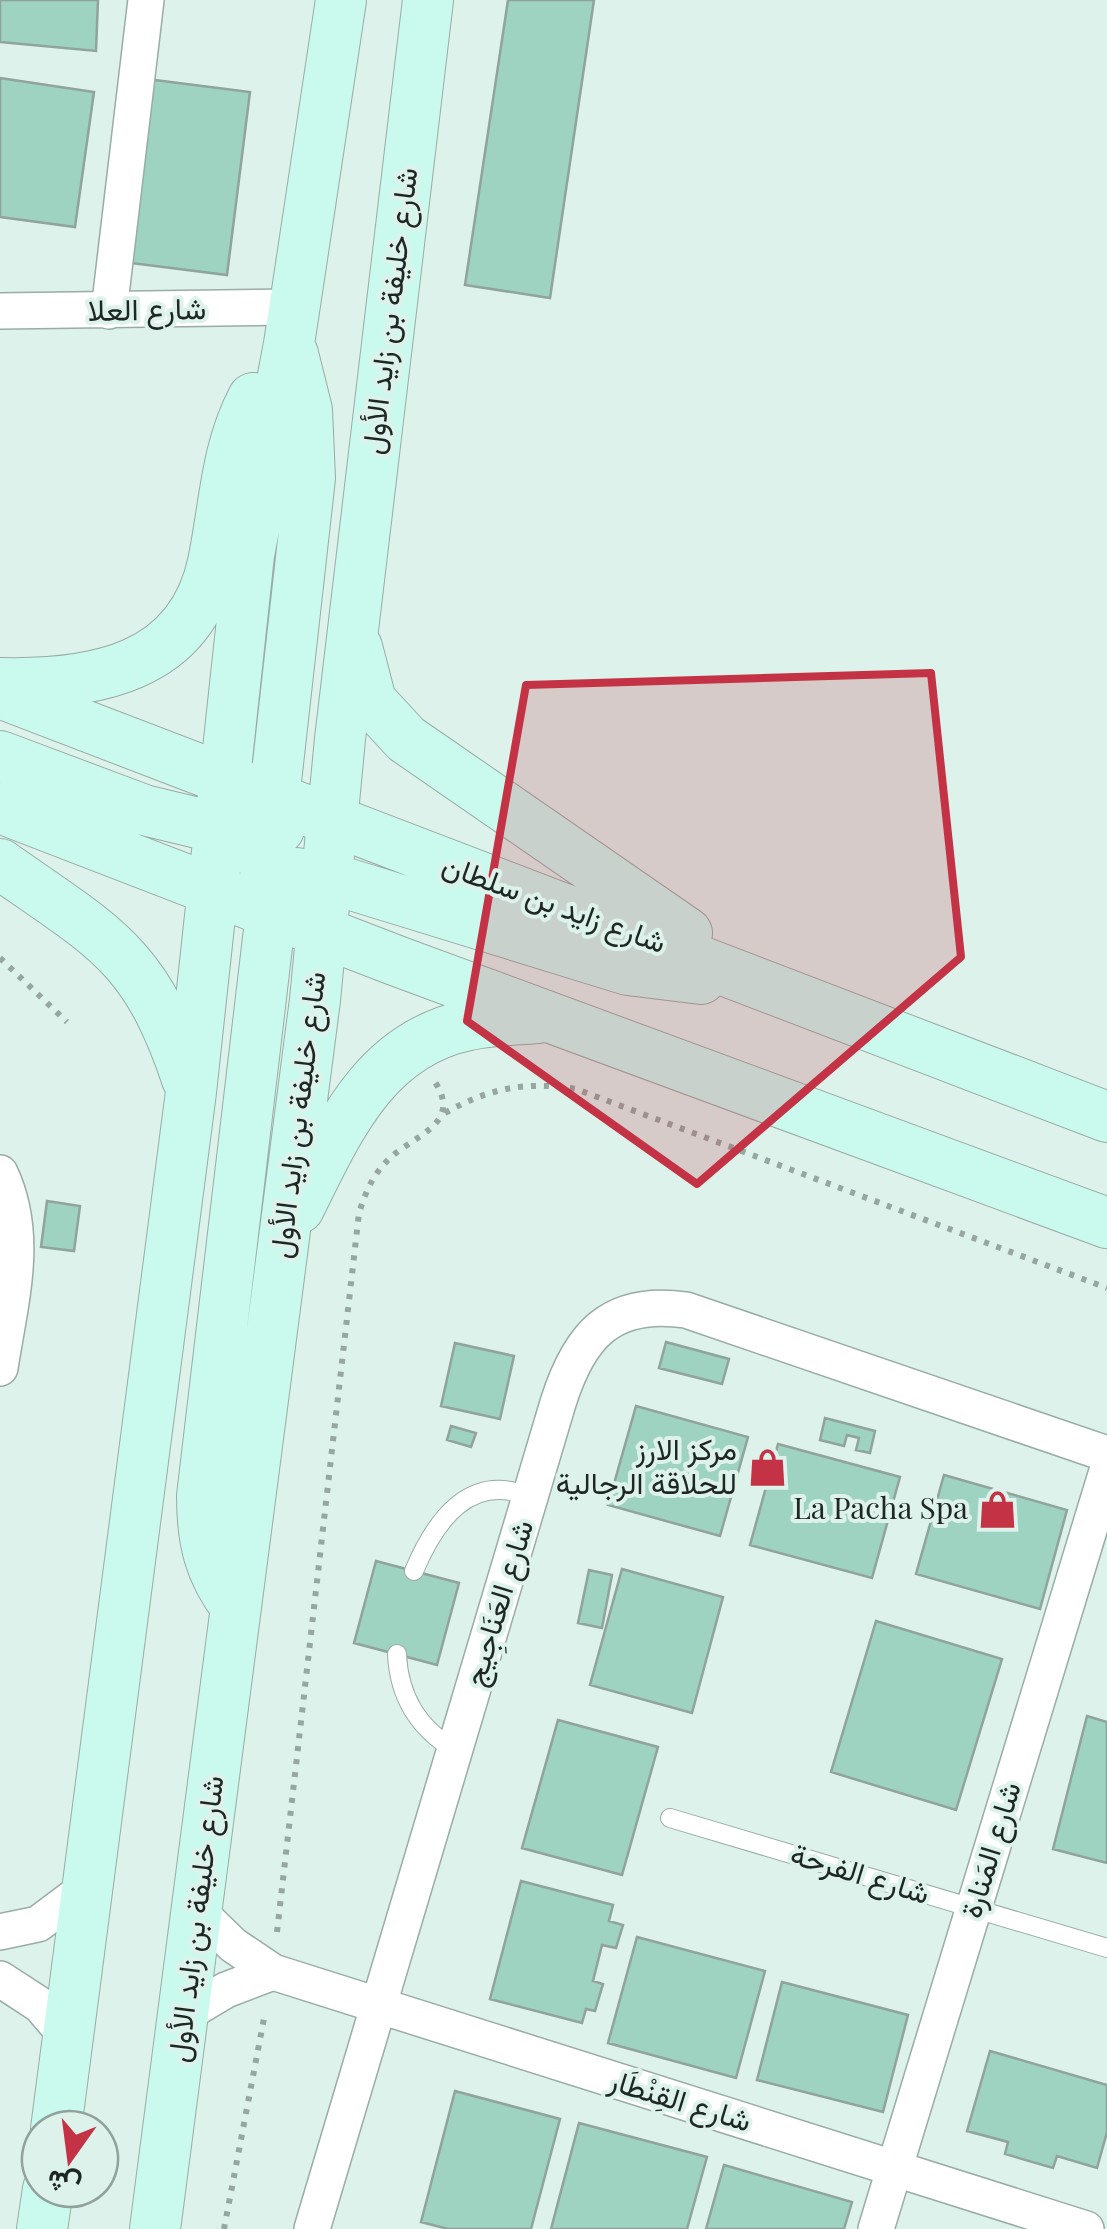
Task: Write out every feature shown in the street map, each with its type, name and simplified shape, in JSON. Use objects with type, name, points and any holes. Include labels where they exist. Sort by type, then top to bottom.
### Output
[{"type":"main road","points":[[222,778],[252,538],[292,326],[341,0]]},
{"type":"main road","name":"شارع خليفة بن زايد الأول","points":[[331,819],[428,0]]},
{"type":"main road","points":[[0,682],[60,683],[99,677],[147,656],[184,626],[198,606],[214,561],[227,466],[237,433],[292,326]]},
{"type":"main road","points":[[236,1607],[216,1580],[206,1553],[202,1496],[310,478],[307,410],[292,326]]},
{"type":"main road","points":[[354,622],[363,682],[371,701],[396,731],[751,977]]},
{"type":"main road","name":"شارع زايد بن سلطان","points":[[0,692],[222,778],[321,932],[558,1016],[1107,1222]]},
{"type":"main road","points":[[0,756],[273,855],[628,970],[669,978],[751,977]]},
{"type":"main road","name":"شارع زايد بن سلطان","points":[[0,808],[212,890],[331,819],[751,977],[1107,1117]]},
{"type":"main road","points":[[0,864],[126,957],[160,1008],[191,1092]]},
{"type":"main road","points":[[59,2109],[191,1092],[212,890]]},
{"type":"main road","name":"شارع خليفة بن زايد الأول","points":[[155,2229],[321,932]]},
{"type":"main road","points":[[282,1241],[360,1094],[410,1049],[471,1024],[558,1016]]},
{"type":"street","points":[[109,311],[146,0]]},
{"type":"street","name":"شارع العلا","points":[[0,312],[109,311],[292,326]]},
{"type":"street","points":[[0,1173],[16,1217],[18,1243],[0,1368]]},
{"type":"street","name":"شارع العَنَاجِيج","points":[[312,2229],[530,1497],[570,1366],[579,1349],[607,1322],[645,1308],[686,1310],[1107,1454]]},
{"type":"street","name":"شارع المَنارة","points":[[876,2229],[1107,1472]]},
{"type":"street","points":[[0,1932],[38,1924],[90,1886]]},
{"type":"street","name":"شارع القِنْطَار","points":[[197,1910],[233,1945],[273,1972],[1086,2229]]},
{"type":"street","points":[[184,2015],[226,1990],[273,1972]]},
{"type":"street","points":[[0,1979],[40,2005],[69,2039]]},
{"type":"lane","points":[[414,1571],[440,1523],[462,1500],[502,1488],[530,1497]]},
{"type":"lane","points":[[397,1654],[398,1674],[412,1710],[438,1740],[455,1750]]},
{"type":"lane","name":"شارع الفرحة","points":[[670,1818],[1107,1948]]},
{"type":"path","points":[[0,958],[68,1022]]},
{"type":"path","points":[[410,1049],[437,1086],[445,1113]]},
{"type":"path","points":[[224,2229],[273,1972],[358,1213],[369,1182],[392,1157],[438,1124],[445,1113],[475,1096],[508,1086],[542,1083],[576,1089],[1107,1288]]},
{"type":"highlighted area","points":[[931,673],[961,957],[697,1184],[467,1021],[526,685]]},
{"type":"building","points":[[0,0],[98,0],[96,51],[0,42]]},
{"type":"building","points":[[508,0],[594,0],[550,298],[465,285]]},
{"type":"building","points":[[0,78],[94,92],[75,227],[0,217]]},
{"type":"building","points":[[147,79],[250,92],[227,275],[123,262]]},
{"type":"building","points":[[47,1201],[80,1206],[74,1251],[41,1247]]},
{"type":"building","points":[[666,1342],[729,1359],[722,1384],[659,1368]]},
{"type":"building","points":[[455,1343],[514,1356],[500,1419],[441,1406]]},
{"type":"building","points":[[636,1406],[748,1437],[720,1536],[608,1505]]},
{"type":"building","points":[[825,1418],[875,1431],[870,1453],[856,1450],[859,1438],[847,1435],[844,1446],[820,1440]]},
{"type":"building","points":[[451,1426],[476,1433],[471,1447],[447,1440]]},
{"type":"building","points":[[778,1444],[900,1477],[872,1578],[750,1545]]},
{"type":"building","points":[[944,1475],[1067,1510],[1040,1609],[916,1574]]},
{"type":"building","points":[[376,1561],[459,1583],[437,1665],[354,1643]]},
{"type":"building","points":[[622,1569],[723,1597],[692,1713],[590,1685]]},
{"type":"building","points":[[589,1570],[612,1575],[602,1628],[578,1623]]},
{"type":"building","points":[[876,1621],[1002,1659],[956,1810],[831,1772]]},
{"type":"building","points":[[1087,1716],[1107,1722],[1107,1863],[1053,1849]]},
{"type":"building","points":[[558,1720],[658,1747],[622,1875],[522,1848]]},
{"type":"building","points":[[521,1881],[613,1905],[609,1921],[623,1925],[616,1948],[602,1945],[593,1981],[603,1984],[595,2011],[586,2009],[582,2023],[490,1999]]},
{"type":"building","points":[[637,1937],[765,1971],[736,2078],[608,2043]]},
{"type":"building","points":[[782,1982],[908,2015],[883,2112],[757,2080]]},
{"type":"building","points":[[990,2051],[1107,2085],[1107,2132],[1097,2168],[1057,2156],[1053,2168],[1005,2154],[1008,2142],[967,2131]]},
{"type":"building","points":[[455,2091],[560,2119],[531,2229],[448,2229],[421,2222]]},
{"type":"building","points":[[579,2123],[707,2157],[687,2229],[551,2229]]},
{"type":"building","points":[[724,2165],[852,2202],[844,2229],[706,2229]]},
{"type":"place","name":"مركز الارز للحلاقة الرجالية","points":[[767,1467]]},
{"type":"place","name":"La Pacha Spa","points":[[998,1509]]}]
